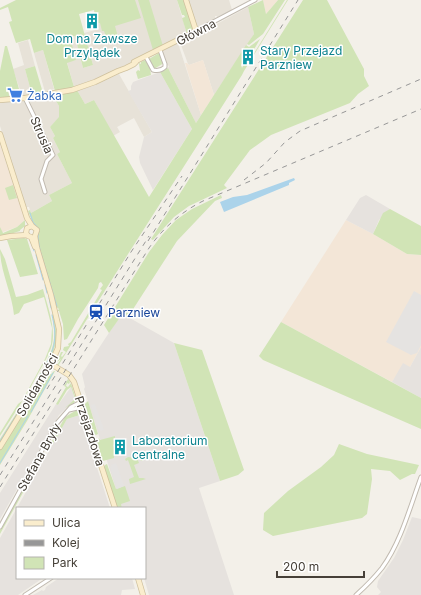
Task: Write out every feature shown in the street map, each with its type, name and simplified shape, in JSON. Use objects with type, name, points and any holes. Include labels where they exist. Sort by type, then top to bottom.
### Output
[{"type":"street","points":[[186,0],[196,32]]},
{"type":"street","name":"Główna","points":[[0,100],[25,98],[77,88],[95,82],[196,32],[255,0]]},
{"type":"street","points":[[146,57],[153,70],[163,69],[165,64],[160,50]]},
{"type":"street","name":"Strusia","points":[[25,98],[53,154],[47,161],[41,179],[45,192]]},
{"type":"street","points":[[0,134],[27,218],[30,232],[0,238]]},
{"type":"street","name":"Solidarności","points":[[0,447],[51,364],[58,345],[59,327],[37,248],[30,232]]},
{"type":"street","name":"Przejazdowa","points":[[51,364],[68,374],[72,379],[82,404],[115,507]]},
{"type":"street","name":"Stefana Bryły","points":[[0,527],[61,417],[72,407],[82,404]]},
{"type":"street","points":[[356,595],[375,576],[388,558],[402,530],[421,477]]},
{"type":"street","points":[[25,595],[49,579]]},
{"type":"street","points":[[138,579],[143,595]]},
{"type":"shaded area","points":[[104,0],[177,0],[187,34],[97,79],[74,87],[67,62],[76,60],[69,37],[75,36],[83,68],[93,65],[84,33],[99,29],[92,3]]},
{"type":"shaded area","points":[[188,0],[229,0],[232,10],[217,17],[215,16],[215,18],[197,28]]},
{"type":"shaded area","points":[[263,0],[278,0],[266,14]]},
{"type":"shaded area","points":[[248,7],[254,34],[214,95],[203,60],[189,65],[181,45],[183,42],[187,41],[188,38],[191,38]]},
{"type":"shaded area","points":[[28,40],[35,66],[25,69],[32,95],[22,96],[13,69],[24,65],[18,43]]},
{"type":"shaded area","points":[[178,43],[201,115],[196,123],[168,68],[169,66],[167,65],[162,51]]},
{"type":"shaded area","points":[[43,50],[54,89],[45,92],[34,53]]},
{"type":"shaded area","points":[[203,60],[214,95],[201,115],[185,63],[189,65]]},
{"type":"shaded area","points":[[160,72],[192,129],[153,190],[140,163],[139,157],[144,137],[152,132],[128,91],[131,90],[133,82]]},
{"type":"shaded area","points":[[119,74],[152,132],[144,137],[134,118],[117,127],[120,132],[113,136],[94,100],[85,104],[77,90],[93,86]]},
{"type":"shaded area","points":[[53,96],[59,106],[59,118],[50,127],[55,136],[53,138],[60,152],[57,154],[72,183],[49,195],[52,201],[31,213],[29,207],[26,207],[0,126],[0,103]]},
{"type":"shaded area","points":[[0,144],[25,220],[17,227],[0,233]]},
{"type":"shaded area","points":[[366,195],[390,209],[379,220],[373,234],[346,220],[360,198]]},
{"type":"shaded area","points":[[346,220],[407,254],[421,255],[421,347],[410,367],[392,382],[281,322]]},
{"type":"shaded area","points":[[414,291],[421,295],[421,345],[417,353],[411,355],[386,342]]},
{"type":"shaded area","points":[[121,316],[128,317],[174,343],[220,481],[199,488],[234,595],[149,595],[144,579],[146,579],[146,507],[122,507],[84,389],[85,387],[82,374]]},
{"type":"shaded area","points":[[421,347],[421,398],[392,382],[403,363],[410,367]]},
{"type":"shaded area","points":[[71,387],[75,400],[59,415],[0,519],[0,493],[56,404],[58,405]]},
{"type":"shaded area","points":[[95,404],[104,430],[99,431],[91,405]]},
{"type":"shaded area","points":[[80,415],[110,507],[17,507],[67,419]]},
{"type":"shaded area","points":[[116,463],[124,486],[117,489],[110,467]]},
{"type":"shaded area","points":[[16,510],[16,579],[42,579],[18,595],[0,595],[0,538]]},
{"type":"shaded area","points":[[412,517],[421,519],[421,595],[378,595],[381,592],[377,587],[378,581],[394,558]]},
{"type":"shaded area","points":[[58,579],[132,579],[135,589],[122,590],[121,595],[33,595],[45,590],[46,587]]},
{"type":"green space","points":[[16,0],[135,0],[141,18],[115,26],[118,37],[107,39],[104,31],[102,31],[100,23],[97,23],[94,10],[79,14],[93,65],[83,68],[75,36],[70,37],[76,60],[67,63],[74,87],[55,91],[43,50],[34,53],[30,39],[16,43],[9,22],[12,21],[8,7],[0,10],[0,8]]},
{"type":"green space","points":[[138,0],[149,0],[163,46],[153,50]]},
{"type":"green space","points":[[177,0],[184,0],[193,29],[187,34],[182,18],[185,17],[182,15]]},
{"type":"green space","points":[[263,0],[266,14],[278,0],[285,0],[263,34],[249,45],[247,44],[254,34],[248,7]]},
{"type":"green space","points":[[287,0],[242,75],[58,366],[57,365],[61,359],[57,362],[61,352],[63,352],[62,357],[66,352],[63,350],[64,347],[69,346],[68,344],[71,342],[102,290],[100,289],[103,285],[101,282],[99,283],[98,288],[67,339],[64,340],[63,324],[59,311],[57,311],[59,309],[56,307],[36,238],[38,230],[33,224],[28,211],[30,210],[31,213],[52,201],[49,195],[72,183],[57,154],[60,152],[53,138],[55,136],[50,127],[59,117],[59,106],[53,96],[77,90],[85,104],[94,100],[149,197],[192,129],[160,72],[168,68],[196,123],[246,45],[249,47],[260,39],[252,53],[245,57],[241,65],[242,68],[246,60],[251,58]]},
{"type":"green space","points":[[303,0],[327,0],[364,69],[364,76],[369,86],[358,94],[350,103],[271,135],[250,150],[224,185],[227,188],[189,206],[174,217],[153,240],[151,239]]},
{"type":"green space","points":[[5,46],[7,46],[19,89],[8,91],[10,98],[0,99],[0,71]]},
{"type":"green space","points":[[159,53],[164,63],[154,69],[149,59]]},
{"type":"green space","points":[[145,60],[150,68],[151,75],[138,79],[136,72],[138,70],[140,71],[139,63],[141,64],[141,62]]},
{"type":"green space","points":[[35,66],[43,93],[32,95],[25,69]]},
{"type":"green space","points":[[13,185],[17,198],[9,200],[5,188]]},
{"type":"green space","points":[[221,195],[222,198],[215,201],[177,241],[128,317],[121,316],[109,333],[104,325],[149,252],[162,235],[176,220],[192,209]]},
{"type":"green space","points":[[390,209],[421,226],[421,255],[407,254],[373,234],[383,213]]},
{"type":"green space","points":[[25,220],[25,226],[20,231],[0,237],[0,227],[3,233],[17,227]]},
{"type":"green space","points":[[27,239],[38,274],[20,277],[7,240]]},
{"type":"green space","points":[[0,249],[5,259],[16,297],[27,295],[43,289],[51,318],[53,336],[52,345],[47,358],[26,395],[0,436],[0,433],[18,404],[22,401],[45,359],[51,344],[52,328],[44,297],[24,304],[19,313],[14,315],[2,266]]},
{"type":"green space","points":[[53,314],[56,329],[56,342],[53,354],[46,367],[44,366],[54,341]]},
{"type":"green space","points":[[281,322],[421,398],[421,429],[263,360],[259,356]]},
{"type":"green space","points":[[174,343],[202,350],[244,470],[238,475],[220,481]]},
{"type":"green space","points":[[43,368],[45,369],[37,385],[0,444],[0,439],[35,384]]},
{"type":"green space","points":[[54,371],[27,421],[0,465],[0,450],[33,397],[50,374]]},
{"type":"green space","points":[[68,379],[70,382],[69,384],[67,383],[66,386],[68,387],[71,383],[76,399],[74,403],[65,408],[75,399],[71,387],[67,390],[58,405],[56,404],[66,387],[64,386]]},
{"type":"green space","points":[[88,401],[98,434],[96,435],[93,433],[84,405]]},
{"type":"green space","points":[[75,411],[79,411],[80,415],[67,419],[53,444],[51,443],[65,417]]},
{"type":"green space","points":[[115,436],[113,439],[115,444],[113,445],[116,452],[119,451],[120,453],[114,455],[114,458],[103,461],[101,459],[96,441],[99,438],[100,440]]},
{"type":"green space","points":[[339,444],[367,454],[419,465],[415,474],[400,480],[390,471],[371,469],[372,479],[367,514],[362,518],[273,536],[263,530],[264,513],[288,491],[321,467],[334,455]]},
{"type":"green space","points":[[156,451],[160,454],[159,458],[157,459],[155,456],[141,461],[140,456]]},
{"type":"green space","points":[[128,457],[137,458],[139,463],[134,465],[139,478],[146,479],[130,484],[129,479],[134,477],[128,460],[126,461],[125,459]]},
{"type":"green space","points":[[107,464],[116,489],[125,486],[130,501],[121,504],[122,507],[117,507],[104,469],[105,465]]},
{"type":"green space","points":[[23,489],[25,489],[0,534],[0,530]]},
{"type":"water","points":[[294,178],[295,180],[289,183],[289,185],[224,212],[220,202],[233,197],[247,195]]},
{"type":"waterway","points":[[30,213],[33,222],[39,229],[38,237],[40,250],[57,306]]},
{"type":"waterway","points":[[31,242],[34,251]]},
{"type":"waterway","points":[[36,255],[43,280]]},
{"type":"waterway","points":[[45,285],[47,293]]},
{"type":"waterway","points":[[49,298],[51,308]]},
{"type":"waterway","points":[[45,366],[53,347],[55,335],[52,315]]},
{"type":"waterway","points":[[35,385],[43,370]]},
{"type":"waterway","points":[[31,412],[53,373]]},
{"type":"waterway","points":[[0,441],[28,397]]},
{"type":"waterway","points":[[0,463],[28,416]]},
{"type":"railway","points":[[148,241],[298,0]]},
{"type":"railway","points":[[244,180],[266,163],[285,142],[300,131],[421,79]]},
{"type":"railway","points":[[0,487],[149,248],[173,221],[187,210],[203,201],[421,109]]},
{"type":"railway","points":[[47,389],[131,252],[182,176]]},
{"type":"railway","points":[[0,475],[149,236]]},
{"type":"place","name":"Dom na Zawsze Przylądek","points":[[92,21]]},
{"type":"place","name":"Stary Przejazd Parzniew","points":[[248,57]]},
{"type":"place","name":"Żabka","points":[[15,95]]},
{"type":"place","name":"Parzniew","points":[[96,312]]},
{"type":"place","name":"Laboratorium centralne","points":[[120,447]]}]
